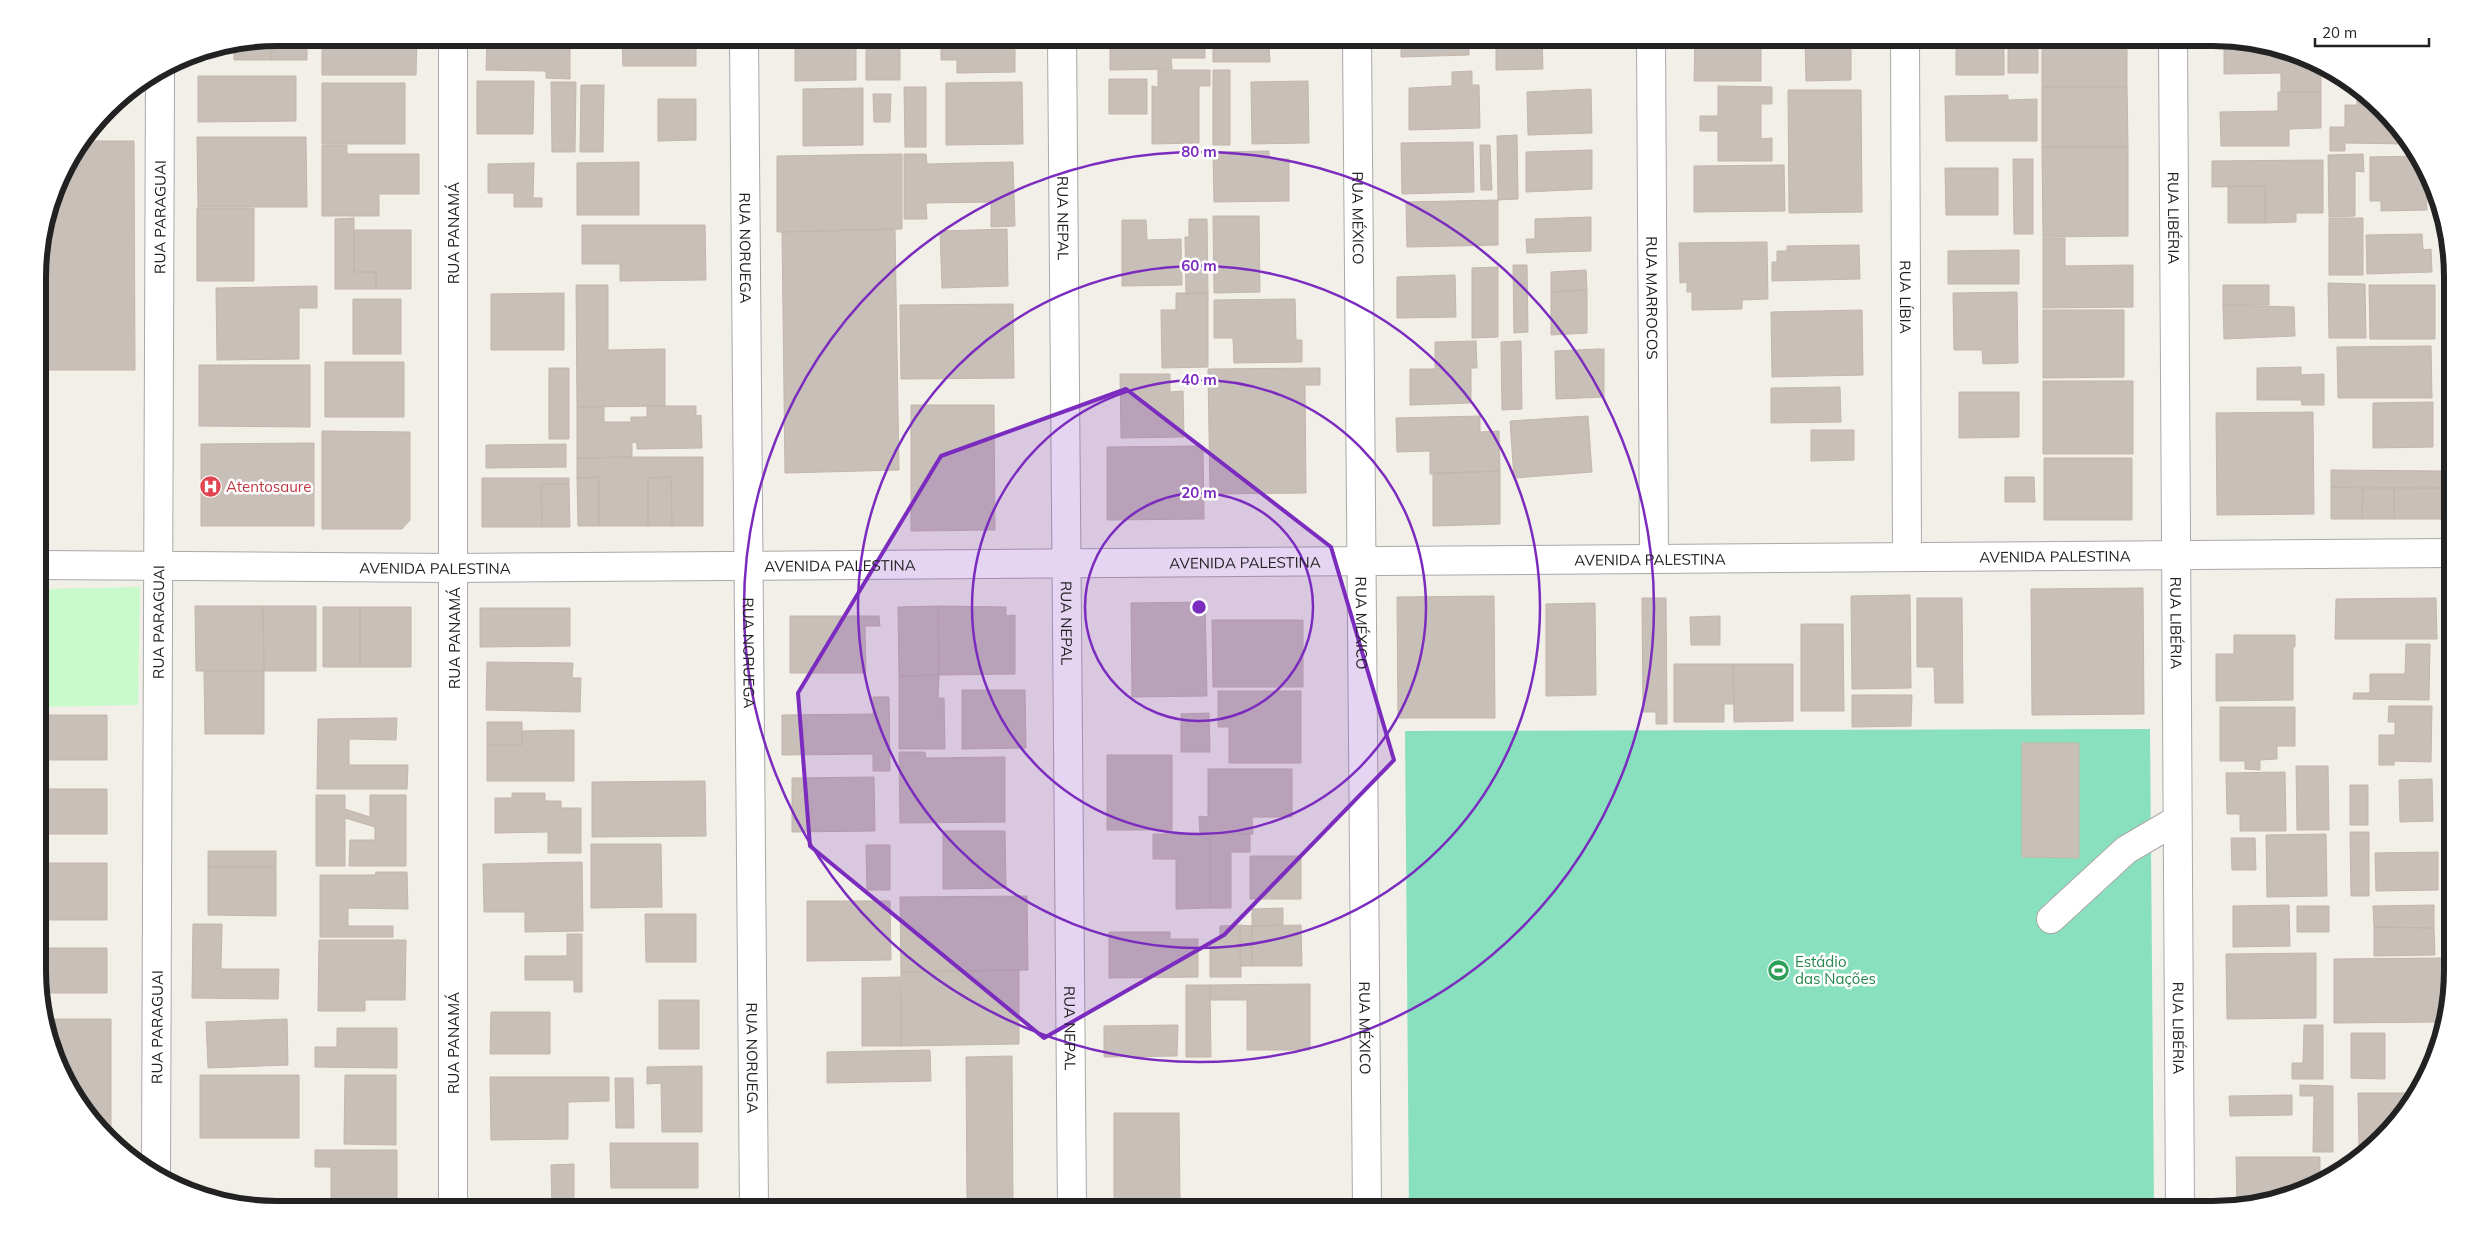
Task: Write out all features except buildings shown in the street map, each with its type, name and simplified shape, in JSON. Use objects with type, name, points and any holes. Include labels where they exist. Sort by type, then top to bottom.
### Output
[{"type":"street","name":"RUA PANAMÁ","points":[[453,46],[453,1201]]},
{"type":"street","name":"RUA NORUEGA","points":[[744,46],[754,1201]]},
{"type":"street","name":"RUA NEPAL","points":[[1062,46],[1072,1201]]},
{"type":"street","name":"RUA MÉXICO","points":[[1357,46],[1363,561],[1367,1201]]},
{"type":"street","name":"RUA MARROCOS","points":[[1650,46],[1654,559]]},
{"type":"street","name":"RUA LÍBIA","points":[[1905,46],[1908,557]]},
{"type":"street","name":"RUA LIBÉRIA","points":[[2173,46],[2180,1201]]},
{"type":"street","name":"RUA PARAGUAI","points":[[156,1166],[160,78]]},
{"type":"street","name":"AVENIDA PALESTINA","points":[[46,565],[454,568],[2444,553]]},
{"type":"street","points":[[2052,918],[2126,850],[2177,820]]},
{"type":"highlighted area","points":[[1126,389],[1331,547],[1394,760],[1224,935],[1044,1038],[810,846],[798,693],[941,456]]},
{"type":"green space","points":[[140,587],[138,705],[46,707],[46,589]]},
{"type":"green space","name":"Estádio das Nações","points":[[2150,729],[2154,1201],[1409,1201],[1405,731]]},
{"type":"place","name":"Atentosaure","points":[[210,486]]},
{"type":"place","name":"Estádio das Nações","points":[[1779,970]]}]
